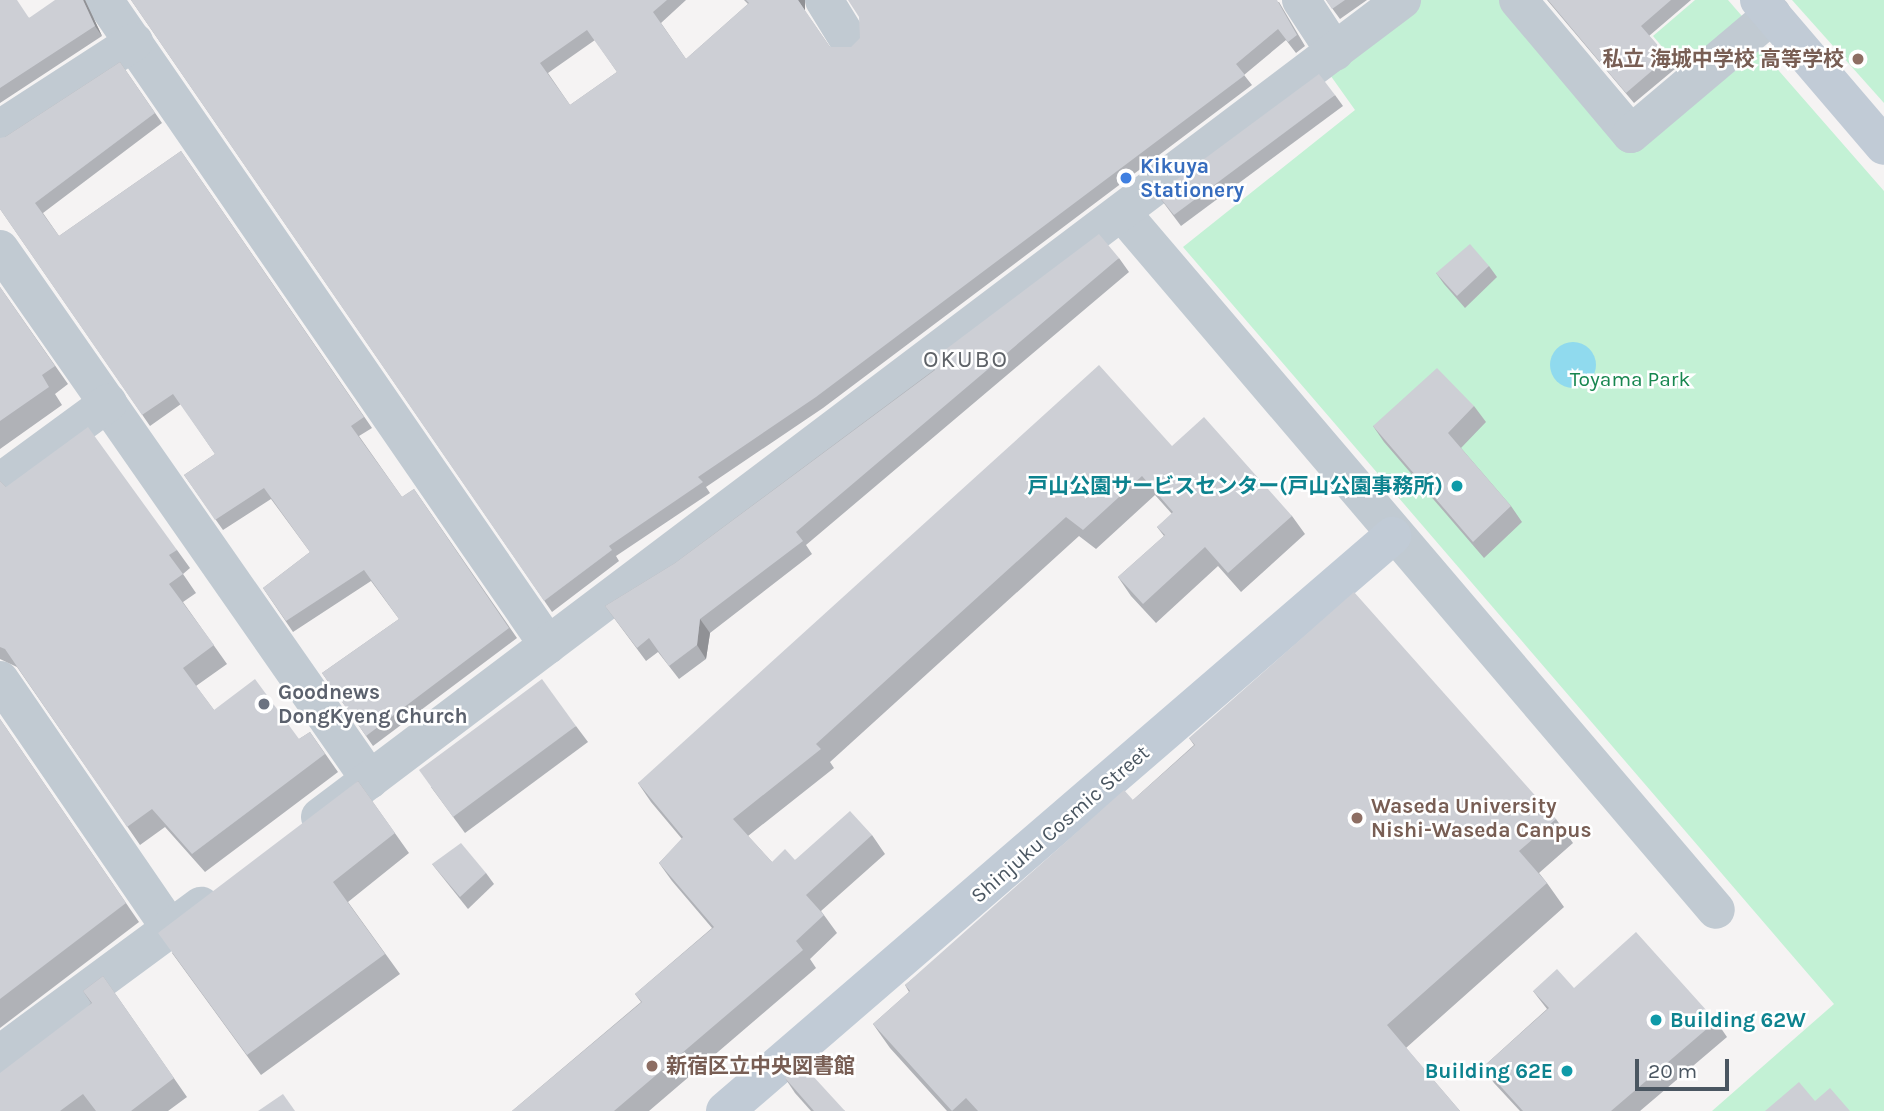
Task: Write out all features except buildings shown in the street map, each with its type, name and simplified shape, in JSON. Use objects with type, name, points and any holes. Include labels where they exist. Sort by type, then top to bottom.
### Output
[{"type":"street","points":[[104,0],[548,645]]},
{"type":"street","points":[[824,0],[848,39]]},
{"type":"street","points":[[1301,0],[1335,52]]},
{"type":"street","points":[[293,838],[1123,214],[1402,0]]},
{"type":"street","points":[[1518,0],[1631,134],[1765,8],[1884,146]]},
{"type":"street","points":[[0,129],[134,42]]},
{"type":"street","points":[[1123,214],[1392,536],[1716,910]]},
{"type":"street","points":[[0,248],[370,780]]},
{"type":"street","points":[[0,482],[108,403]]},
{"type":"street","name":"Shinjuku Cosmic Street","points":[[725,1111],[1392,536]]},
{"type":"street","points":[[0,680],[170,929]]},
{"type":"street","points":[[0,1054],[226,887]]},
{"type":"green space","name":"Toyama Park","points":[[1417,0],[1512,0],[1633,125],[1752,40],[1884,191],[1884,1111],[1712,1111],[1834,1004],[1183,247],[1355,110],[1328,72]]},
{"type":"green space","points":[[1695,0],[1728,0],[1748,23],[1686,75],[1653,36]]},
{"type":"green space","name":"私立 海城中学校 高等学校","points":[[1792,0],[1884,0],[1884,103]]},
{"type":"water","points":[[1573,342],[1589,349],[1596,365],[1589,381],[1573,388],[1557,381],[1550,365],[1557,349]]},
{"type":"place","name":"私立 海城中学校 高等学校","points":[[1858,59]]},
{"type":"place","name":"Kikuya Stationery","points":[[1126,178]]},
{"type":"place","name":"戸山公園サービスセンター(戸山公園事務所)","points":[[1457,486]]},
{"type":"place","name":"Goodnews DongKyeng Church","points":[[264,704]]},
{"type":"place","name":"Waseda University Nishi-Waseda Canpus","points":[[1357,818]]},
{"type":"place","name":"Building 62W","points":[[1656,1020]]},
{"type":"place","name":"新宿区立中央図書館","points":[[652,1066]]},
{"type":"place","name":"Building 62E","points":[[1567,1071]]},
{"type":"district","name":"OKUBO","points":[[966,360]]}]
